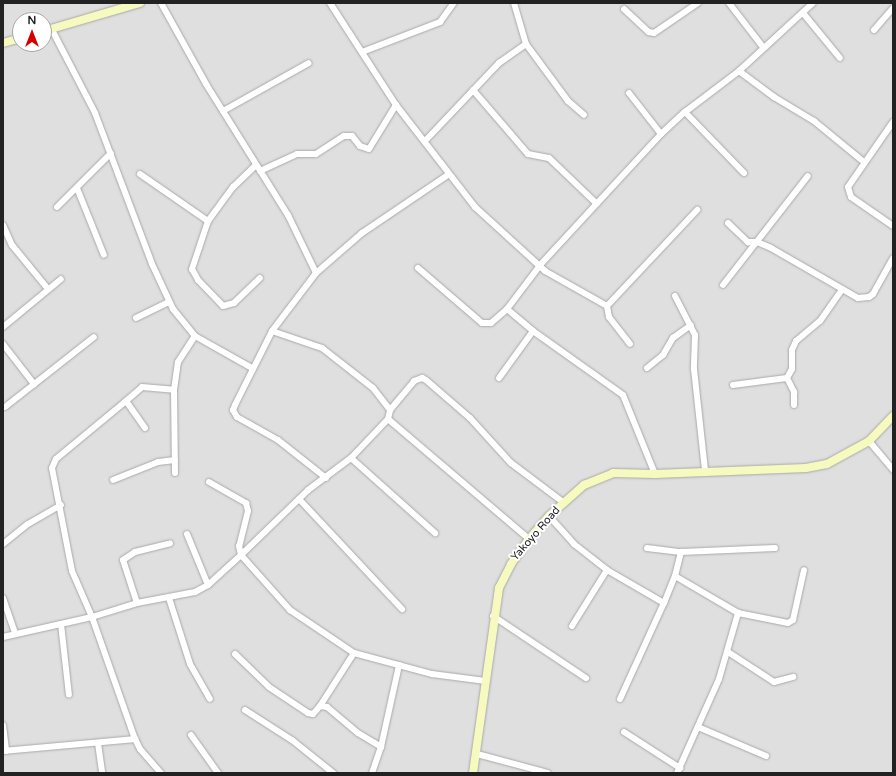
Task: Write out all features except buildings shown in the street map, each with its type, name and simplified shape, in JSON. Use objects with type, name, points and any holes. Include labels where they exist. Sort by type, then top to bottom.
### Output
[{"type":"main road","points":[[52,28],[140,3]]},
{"type":"main road","name":"Yakoyo Road","points":[[473,773],[477,754],[493,616],[503,576],[529,539],[549,516],[584,485],[614,473],[655,474],[806,468],[827,464],[869,441],[893,416]]},
{"type":"street","points":[[161,3],[223,111],[288,215],[316,273]]},
{"type":"street","points":[[330,3],[396,104],[475,207],[558,279],[607,306]]},
{"type":"street","points":[[362,52],[440,22],[454,3]]},
{"type":"street","points":[[514,3],[526,44],[568,101],[584,115]]},
{"type":"street","points":[[624,9],[648,32],[654,33],[698,3]]},
{"type":"street","points":[[729,3],[763,47]]},
{"type":"street","points":[[418,268],[482,323],[491,323],[507,309],[541,264],[661,134],[685,112],[739,71],[763,47],[813,3]]},
{"type":"street","points":[[874,30],[893,8]]},
{"type":"street","points":[[803,13],[840,58]]},
{"type":"street","points":[[52,38],[94,113],[169,302],[195,336],[252,368]]},
{"type":"street","points":[[425,141],[503,60],[526,44]]},
{"type":"street","points":[[223,111],[309,63]]},
{"type":"street","points":[[739,71],[774,97],[814,121],[864,162]]},
{"type":"street","points":[[473,90],[528,154],[549,158],[597,204]]},
{"type":"street","points":[[629,93],[661,134]]},
{"type":"street","points":[[260,171],[297,154],[316,154],[344,136],[352,136],[360,146],[368,149],[396,104]]},
{"type":"street","points":[[685,112],[744,173]]},
{"type":"street","points":[[893,122],[850,182],[848,193],[893,226]]},
{"type":"street","points":[[57,207],[111,153]]},
{"type":"street","points":[[256,164],[233,187],[208,221],[192,269],[198,280],[213,298],[223,306],[229,306],[260,278]]},
{"type":"street","points":[[140,174],[208,221]]},
{"type":"street","points":[[326,478],[278,440],[234,414],[235,405],[252,368],[272,331],[316,273],[362,233],[449,174]]},
{"type":"street","points":[[723,285],[808,176]]},
{"type":"street","points":[[77,188],[104,255]]},
{"type":"street","points":[[607,306],[697,210]]},
{"type":"street","points":[[728,223],[748,242],[757,242],[858,298],[870,297],[893,258]]},
{"type":"street","points":[[3,225],[12,245],[48,289]]},
{"type":"street","points":[[3,327],[61,278]]},
{"type":"street","points":[[787,378],[792,370],[792,350],[796,341],[820,321],[842,290]]},
{"type":"street","points":[[675,296],[691,325],[696,344],[694,369],[705,472]]},
{"type":"street","points":[[136,318],[169,302]]},
{"type":"street","points":[[607,306],[609,317],[630,344]]},
{"type":"street","points":[[507,309],[532,331],[623,396],[655,474]]},
{"type":"street","points":[[647,368],[663,355],[677,333],[691,325]]},
{"type":"street","points":[[272,331],[322,348],[373,388],[390,410]]},
{"type":"street","points":[[499,378],[532,331]]},
{"type":"street","points":[[175,473],[174,390],[178,362],[195,336]]},
{"type":"street","points":[[5,407],[94,337]]},
{"type":"street","points":[[3,344],[34,384]]},
{"type":"street","points":[[3,637],[15,633],[92,617],[137,604],[195,592],[208,585],[299,499],[351,458],[388,419],[390,410],[414,381],[422,378],[470,418],[511,463],[564,503]]},
{"type":"street","points":[[733,385],[787,378]]},
{"type":"street","points":[[787,378],[794,392],[794,405]]},
{"type":"street","points":[[161,773],[140,750],[135,739],[92,617],[72,571],[53,462],[142,387],[174,390]]},
{"type":"street","points":[[126,401],[146,428]]},
{"type":"street","points":[[388,419],[529,539]]},
{"type":"street","points":[[869,441],[893,470]]},
{"type":"street","points":[[351,458],[435,533]]},
{"type":"street","points":[[113,480],[158,462],[175,460]]},
{"type":"street","points":[[209,482],[248,506],[239,546],[241,555],[290,610],[354,653],[432,674],[486,681]]},
{"type":"street","points":[[299,499],[402,609]]},
{"type":"street","points":[[3,544],[28,524],[61,504]]},
{"type":"street","points":[[549,516],[574,544],[608,570],[664,603]]},
{"type":"street","points":[[187,534],[208,585]]},
{"type":"street","points":[[137,604],[123,560],[135,552],[170,543]]},
{"type":"street","points":[[646,548],[681,552],[775,548]]},
{"type":"street","points":[[620,698],[664,603],[675,576],[681,552]]},
{"type":"street","points":[[572,626],[608,570]]},
{"type":"street","points":[[675,576],[738,613],[788,622],[793,620],[804,570]]},
{"type":"street","points":[[3,598],[15,633]]},
{"type":"street","points":[[168,598],[190,664],[210,698]]},
{"type":"street","points":[[624,732],[678,770],[720,679],[738,613]]},
{"type":"street","points":[[493,616],[586,678]]},
{"type":"street","points":[[61,624],[69,695]]},
{"type":"street","points":[[728,652],[774,682],[794,677]]},
{"type":"street","points":[[235,654],[269,687],[313,714],[320,706],[354,653]]},
{"type":"street","points":[[372,773],[381,747],[399,665]]},
{"type":"street","points":[[320,706],[327,707],[358,733],[381,747]]},
{"type":"street","points":[[244,710],[292,740],[333,773]]},
{"type":"street","points":[[3,725],[4,751],[135,739]]},
{"type":"street","points":[[698,727],[766,756]]},
{"type":"street","points":[[191,735],[218,773]]},
{"type":"street","points":[[98,743],[102,773]]},
{"type":"street","points":[[477,754],[548,773]]},
{"type":"shaded area","points":[[3,3],[893,3],[893,773],[3,773]]}]
